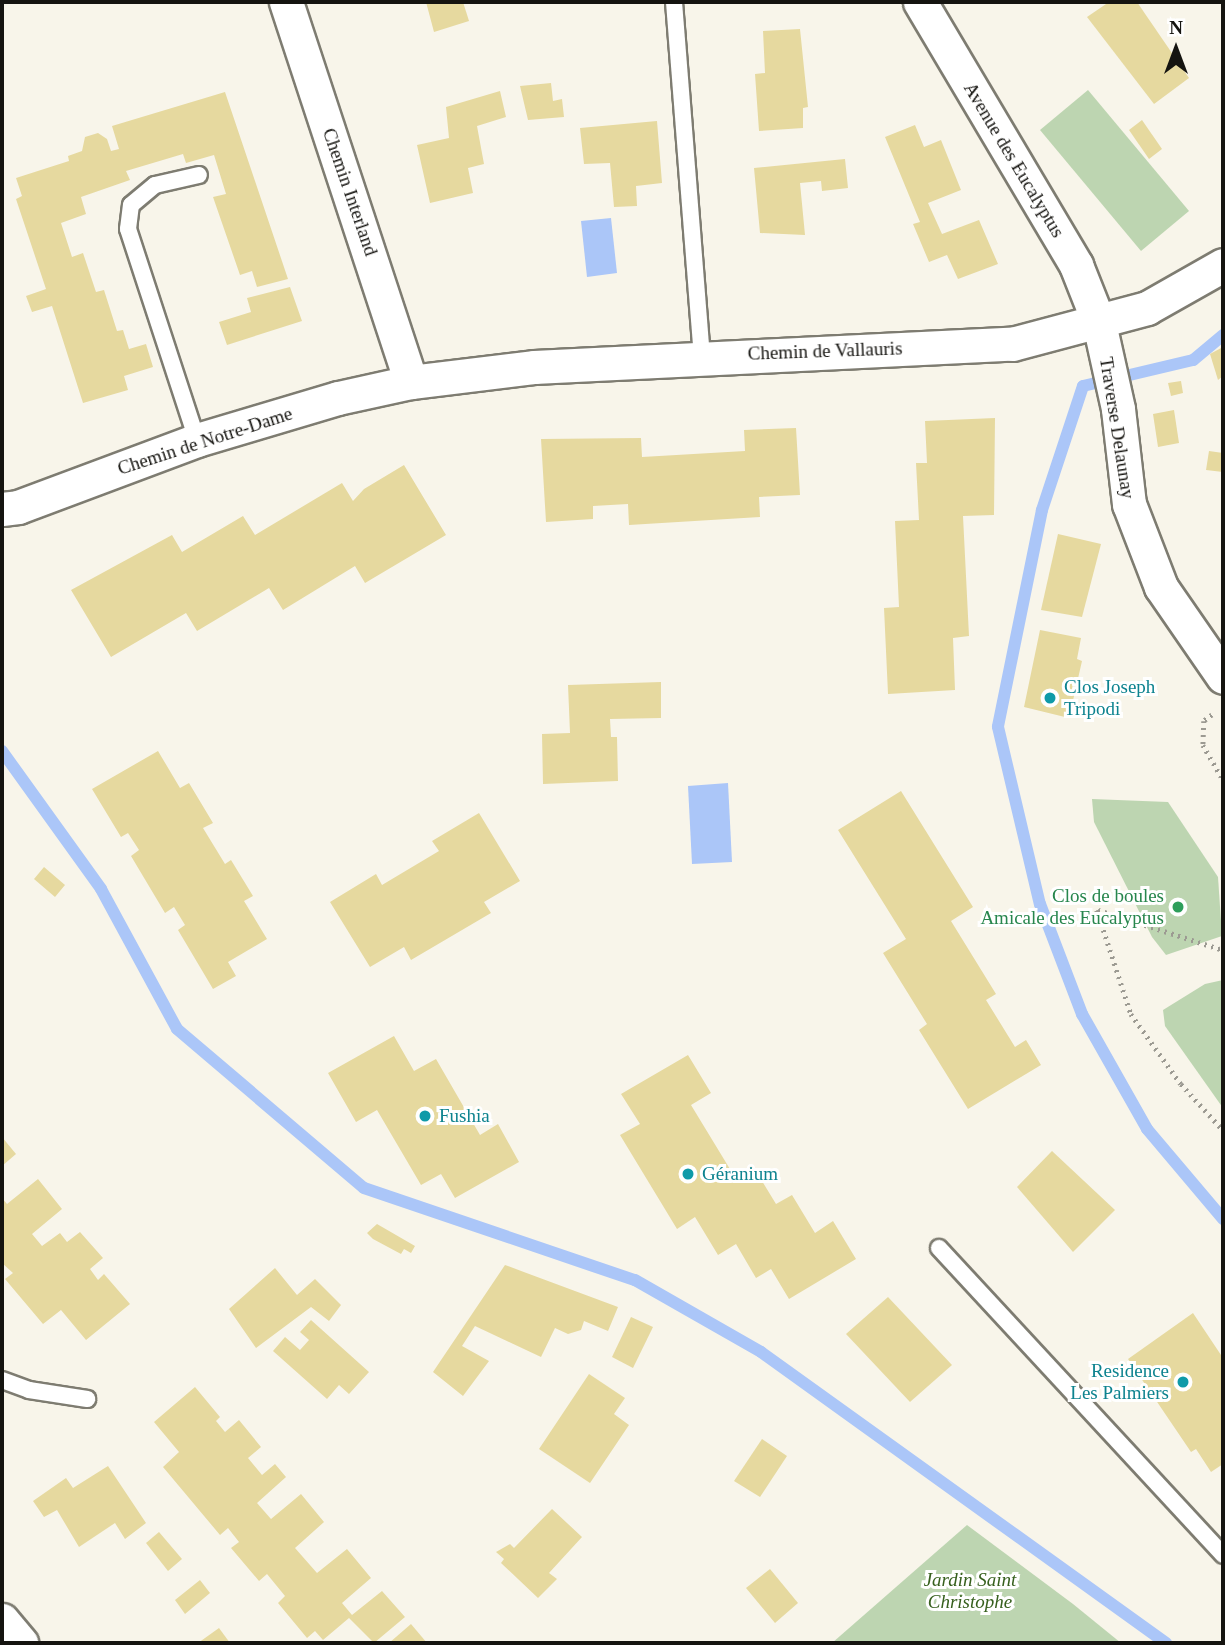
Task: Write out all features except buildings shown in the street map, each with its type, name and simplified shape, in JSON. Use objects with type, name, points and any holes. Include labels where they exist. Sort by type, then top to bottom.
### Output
[{"type":"street","name":"Chemin Interland","points":[[286,2],[411,382]]},
{"type":"street","name":"Avenue des Eucalyptus","points":[[920,2],[1076,265],[1099,323]]},
{"type":"street","name":"Chemin de Vallauris","points":[[411,382],[534,367],[702,356],[1012,344],[1099,323],[1147,308],[1223,265]]},
{"type":"street","name":"Traverse Delaunay","points":[[1099,323],[1118,409],[1129,504],[1161,587],[1223,677]]},
{"type":"street","name":"Chemin de Notre-Dame","points":[[2,509],[197,440],[338,398],[411,382]]},
{"type":"street","points":[[2,1620],[21,1643]]},
{"type":"lane","points":[[674,2],[702,356]]},
{"type":"lane","points":[[197,440],[128,229],[131,205],[155,185],[198,175]]},
{"type":"lane","points":[[939,1248],[1223,1555]]},
{"type":"lane","points":[[2,1380],[29,1390],[87,1399]]},
{"type":"path","points":[[1212,715],[1204,721],[1203,746],[1223,779]]},
{"type":"path","points":[[1223,950],[1097,910],[1131,1014],[1181,1084],[1223,1130]]},
{"type":"green space","points":[[1088,90],[1189,211],[1141,251],[1040,130]]},
{"type":"green space","name":"Clos de boules Amicale des Eucalyptus","points":[[1092,799],[1168,802],[1218,877],[1222,936],[1166,955],[1152,937],[1094,822]]},
{"type":"green space","points":[[1223,980],[1223,1108],[1165,1026],[1163,1010],[1205,984]]},
{"type":"green space","name":"Jardin Saint Christophe","points":[[967,1525],[1073,1604],[1121,1643],[832,1643]]},
{"type":"water","points":[[611,218],[617,273],[587,277],[581,221]]},
{"type":"water","points":[[728,783],[732,862],[692,864],[688,786]]},
{"type":"waterway","points":[[1223,335],[1193,360],[1083,386],[1042,510],[998,727],[1040,904],[1082,1014],[1147,1129],[1223,1219]]},
{"type":"waterway","points":[[2,751],[101,889],[177,1029],[364,1188],[635,1280],[761,1352],[1166,1643]]},
{"type":"place","name":"Clos Joseph Tripodi","points":[[1050,698]]},
{"type":"place","name":"Clos de boules Amicale des Eucalyptus","points":[[1178,907]]},
{"type":"place","name":"Fushia","points":[[425,1116]]},
{"type":"place","name":"Géranium","points":[[688,1174]]},
{"type":"place","name":"Residence Les Palmiers","points":[[1183,1382]]}]
